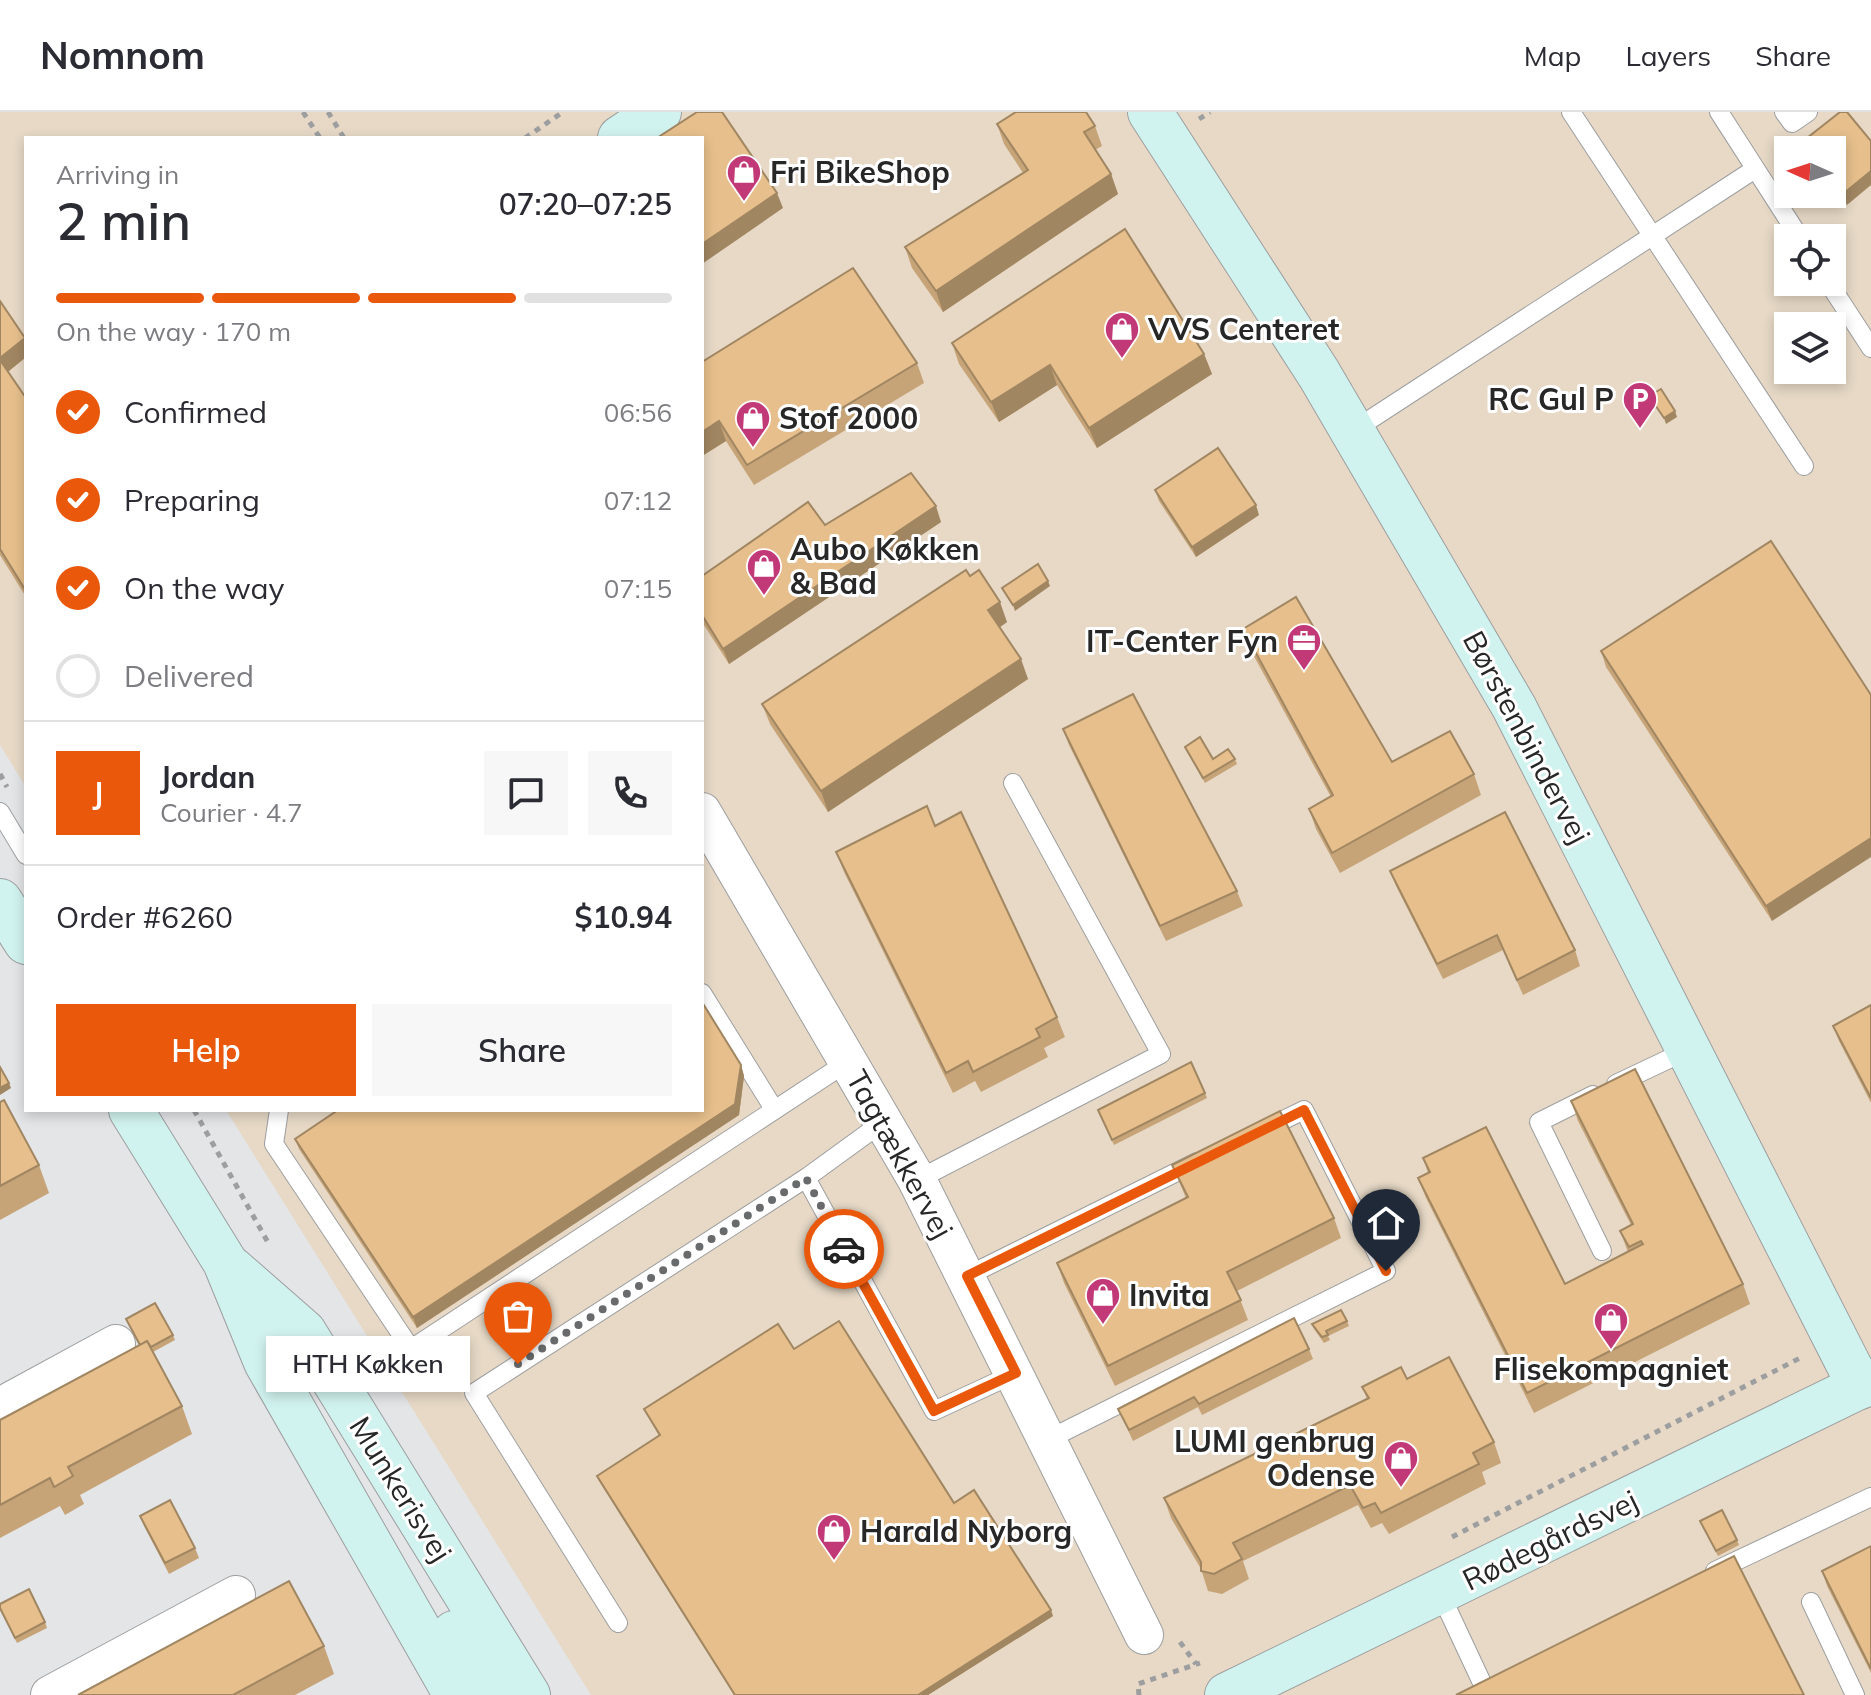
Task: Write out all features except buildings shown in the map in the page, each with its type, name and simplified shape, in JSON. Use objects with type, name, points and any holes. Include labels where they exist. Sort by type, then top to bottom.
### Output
[{"type":"street","points":[[623,136],[659,112]]},
{"type":"street","name":"Børstenbindervej","points":[[1150,112],[1354,430],[1514,707],[1865,1384]]},
{"type":"street","name":"Tagtækkervej","points":[[704,815],[917,1180],[1049,1439],[1115,1582],[1144,1635]]},
{"type":"street","points":[[0,901],[24,939]]},
{"type":"street","name":"Munkerisvej","points":[[132,1112],[225,1262],[266,1362],[456,1695]]},
{"type":"street","name":"Munkerisvej","points":[[225,1262],[304,1332],[528,1695]]},
{"type":"street","points":[[0,1407],[116,1344]]},
{"type":"street","name":"Rødegårdsvej","points":[[1227,1695],[1865,1384]]},
{"type":"street","points":[[382,1564],[431,1594],[492,1695]]},
{"type":"street","points":[[50,1695],[236,1595]]},
{"type":"lane","points":[[1571,112],[1804,466]]},
{"type":"lane","points":[[1719,112],[1791,224]]},
{"type":"lane","points":[[1784,112],[1792,123],[1808,112]]},
{"type":"lane","points":[[1354,430],[1755,169]]},
{"type":"lane","points":[[1837,296],[1871,348]]},
{"type":"lane","points":[[917,1180],[1161,1054],[1013,783]]},
{"type":"lane","points":[[0,812],[24,852]]},
{"type":"lane","points":[[704,996],[774,1109]]},
{"type":"lane","points":[[1602,1251],[1539,1122],[1690,1049]]},
{"type":"lane","points":[[279,1112],[274,1144],[411,1349],[849,1061]]},
{"type":"lane","points":[[1049,1439],[1386,1271],[1304,1110],[1248,1137]]},
{"type":"lane","points":[[618,1623],[474,1393],[806,1178],[883,1122]]},
{"type":"lane","points":[[967,1276],[1220,1151]]},
{"type":"lane","points":[[806,1178],[934,1411],[1016,1373]]},
{"type":"lane","points":[[1692,1582],[1871,1497]]},
{"type":"lane","points":[[1440,1593],[1490,1682],[1463,1695]]},
{"type":"lane","points":[[1811,1602],[1855,1695]]},
{"type":"path","points":[[303,112],[319,136]]},
{"type":"path","points":[[328,112],[343,136]]},
{"type":"path","points":[[528,136],[563,112]]},
{"type":"path","points":[[195,1112],[263,1229],[275,1259]]},
{"type":"shaded area","points":[[0,112],[1871,112],[1871,1695],[591,1695],[227,1112],[704,1112],[704,136],[24,136],[24,784],[0,745]]},
{"type":"way so far","points":[[518,1364],[806,1178],[844,1249]]},
{"type":"place","name":"Fri BikeShop","points":[[744,203]]},
{"type":"place","name":"VVS Centeret","points":[[1122,360]]},
{"type":"place","name":"RC Gul P","points":[[1640,430]]},
{"type":"place","name":"Stof 2000","points":[[753,449]]},
{"type":"place","name":"Aubo Køkken & Bad","points":[[764,597]]},
{"type":"place","name":"IT-Center Fyn","points":[[1304,672]]},
{"type":"place","name":"Invita","points":[[1103,1326]]},
{"type":"place","name":"Flisekompagniet","points":[[1611,1351]]},
{"type":"place","name":"HTH Køkken","points":[[518,1364]]},
{"type":"place","name":"LUMI genbrug Odense","points":[[1401,1489]]},
{"type":"place","name":"Harald Nyborg","points":[[834,1562]]},
{"type":"route","points":[[844,1249],[934,1411],[1016,1373],[967,1276],[1304,1110],[1386,1271]]}]
